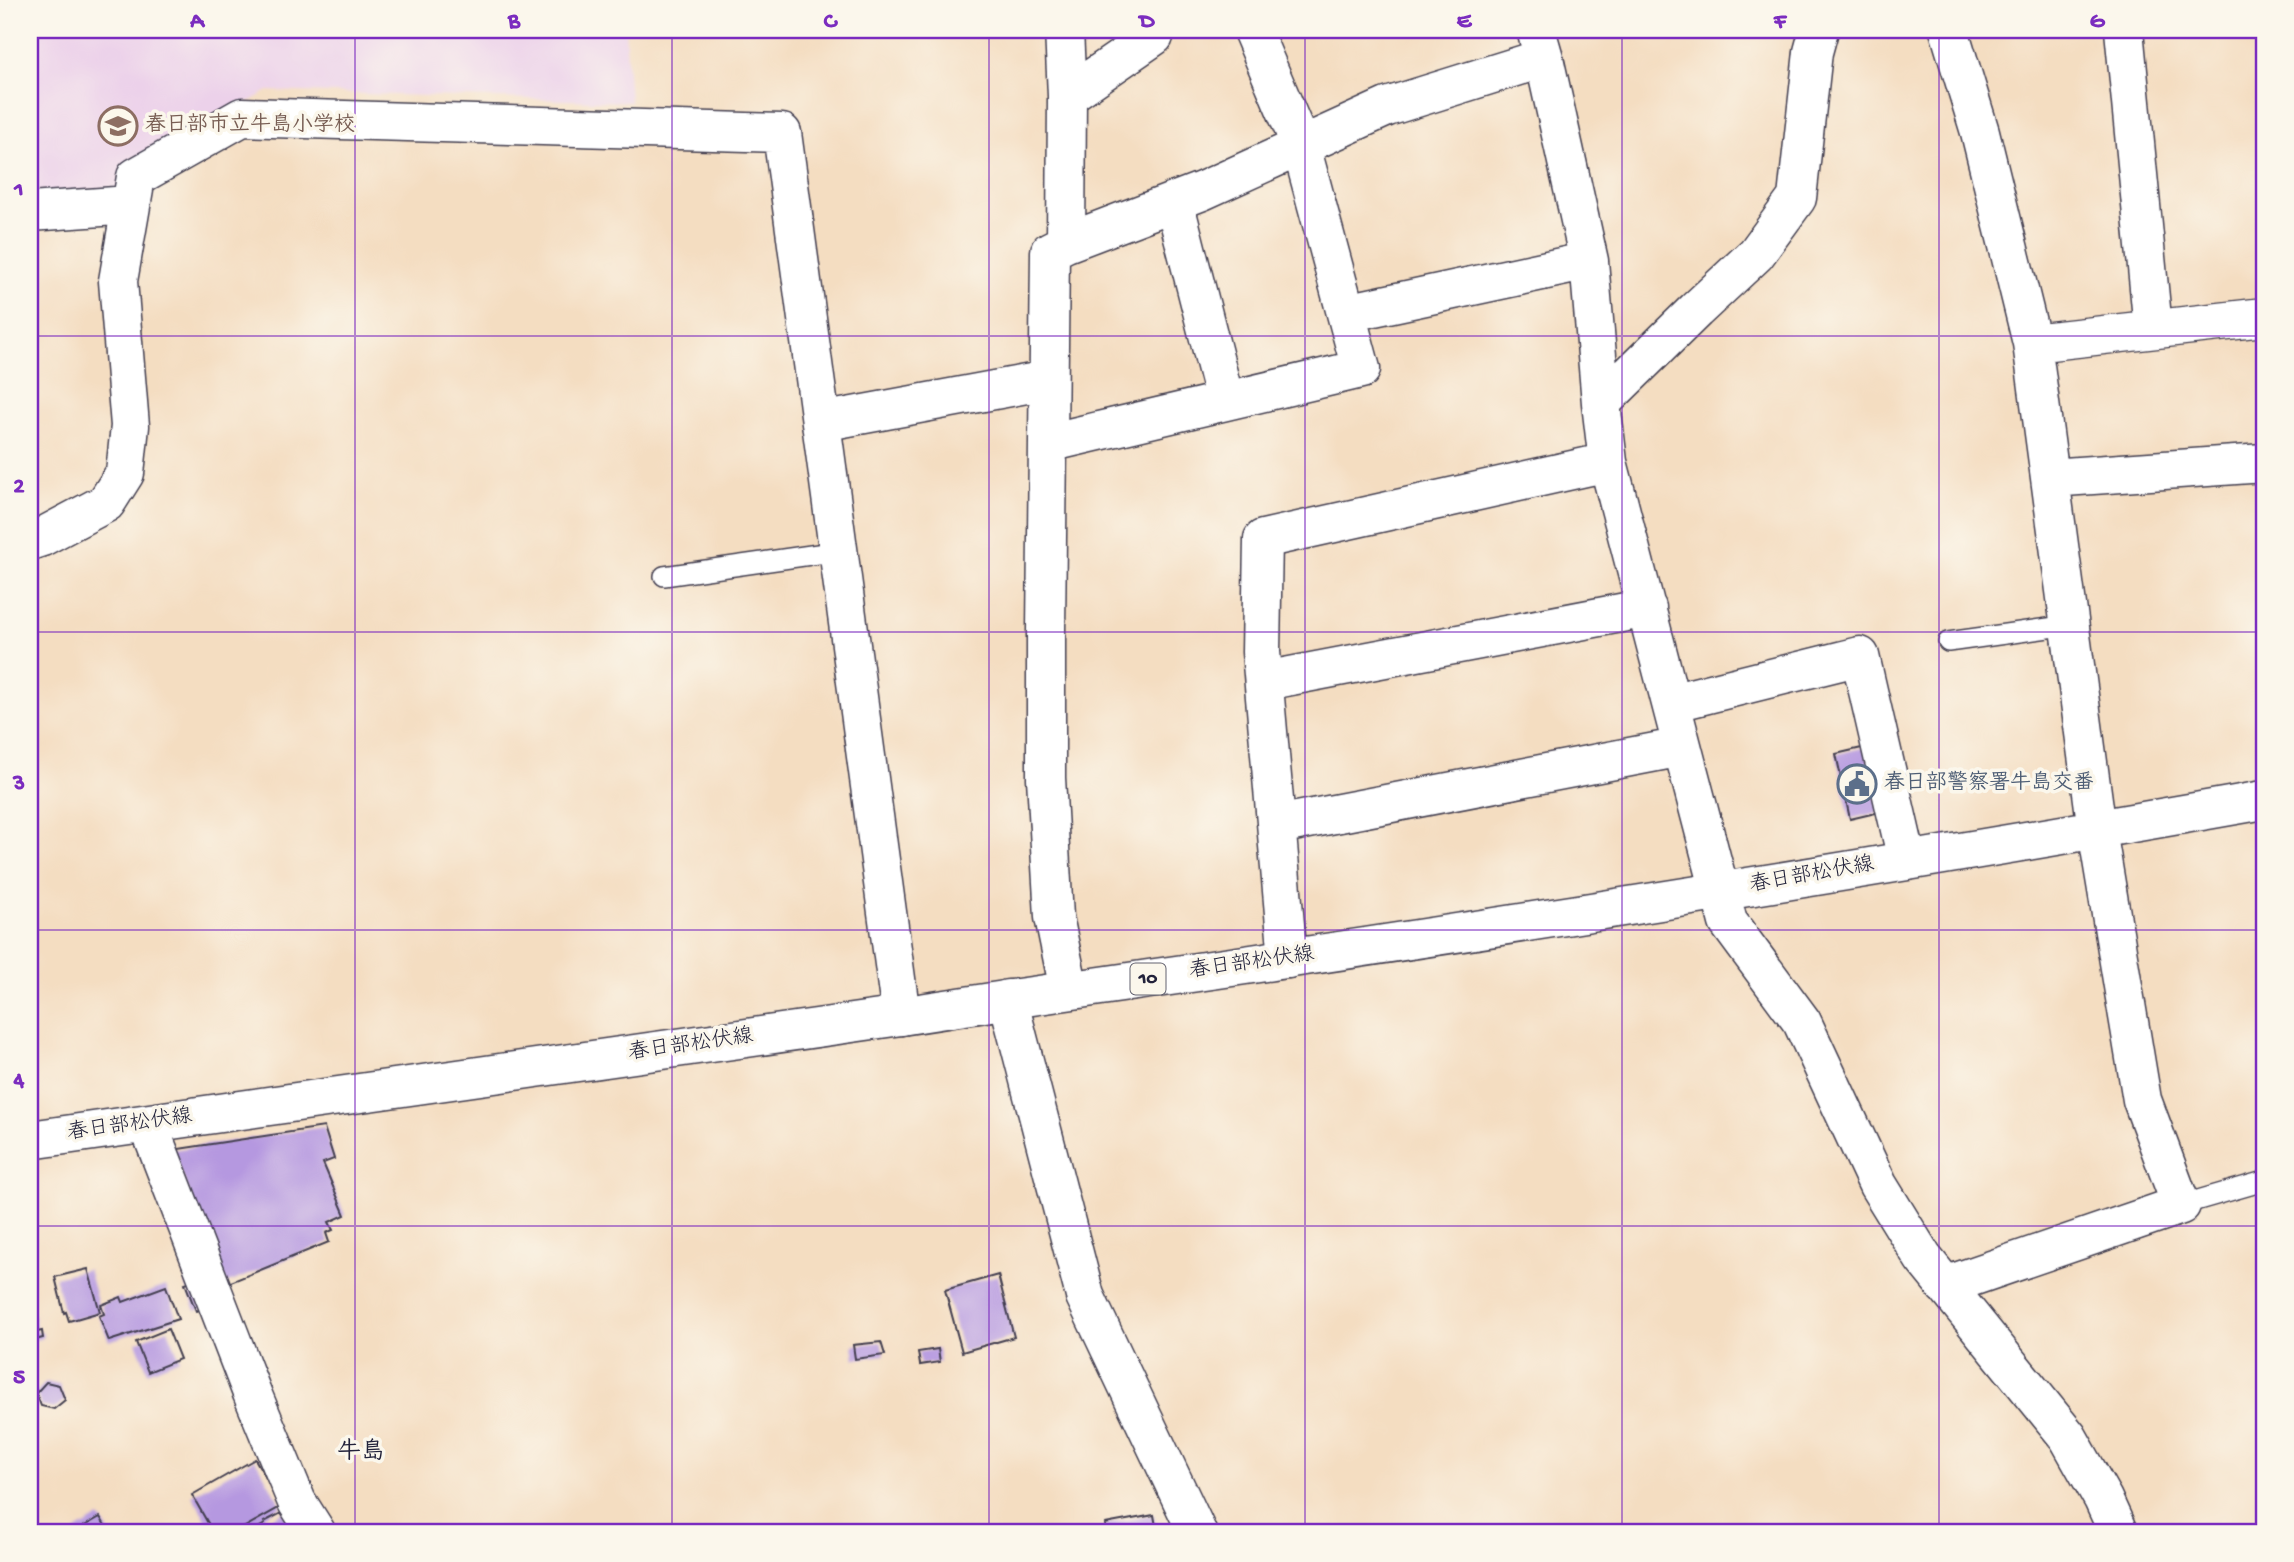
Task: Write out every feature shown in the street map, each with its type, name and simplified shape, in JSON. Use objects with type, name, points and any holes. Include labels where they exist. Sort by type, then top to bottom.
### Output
[{"type":"street","points":[[1064,30],[1067,96],[1066,243]]},
{"type":"street","points":[[1067,96],[1154,36],[1154,30]]},
{"type":"street","points":[[1048,443],[1362,369],[1301,146],[1252,30]]},
{"type":"street","points":[[1601,404],[1756,254],[1797,198],[1813,51],[1819,30]]},
{"type":"street","points":[[1945,1286],[2181,1205],[2142,1100],[2097,830],[2032,343],[1980,132],[1949,30]]},
{"type":"street","points":[[2124,30],[2152,330]]},
{"type":"street","points":[[1069,990],[1054,917],[1046,778],[1049,251],[1202,191],[1387,107],[1540,44],[1588,261],[1608,462],[1728,922],[1802,1022],[1878,1185],[1923,1258],[2068,1437],[2118,1532]]},
{"type":"street","points":[[30,541],[43,537],[106,503],[125,473],[130,426],[118,281],[136,177],[242,117],[782,134],[901,1016]]},
{"type":"street","points":[[1174,201],[1225,401]]},
{"type":"street","points":[[30,212],[130,205]]},
{"type":"street","points":[[1346,313],[1588,261]]},
{"type":"street","points":[[2032,343],[2264,317]]},
{"type":"street","points":[[821,422],[1048,380]]},
{"type":"street","points":[[1288,959],[1261,652],[1263,539],[1608,462]]},
{"type":"street","points":[[2050,478],[2264,463]]},
{"type":"street","points":[[1264,681],[1647,608]]},
{"type":"street","points":[[1671,703],[1860,656],[1908,860]]},
{"type":"street","points":[[1277,825],[1682,747]]},
{"type":"street","name":"春日部松伏線","points":[[30,1140],[1288,959],[1720,892],[2264,800]]},
{"type":"street","points":[[1008,999],[1085,1296],[1197,1532]]},
{"type":"street","points":[[148,1124],[234,1370],[297,1503],[316,1532]]},
{"type":"lane","points":[[664,576],[839,551]]},
{"type":"lane","points":[[1948,642],[2070,625]]},
{"type":"lane","points":[[2181,1205],[2264,1181]]},
{"type":"shaded area","name":"春日部市立牛島小学校","points":[[30,30],[625,30],[630,102],[268,91],[163,151],[157,191],[30,196]]},
{"type":"building","points":[[1866,747],[1880,812],[1850,819],[1836,754]]},
{"type":"building","points":[[324,1127],[334,1159],[323,1163],[345,1215],[329,1222],[333,1230],[326,1233],[329,1242],[226,1284],[172,1150]]},
{"type":"building","points":[[88,1269],[100,1312],[69,1321],[66,1312],[64,1313],[55,1277]]},
{"type":"building","points":[[998,1275],[1014,1337],[962,1352],[945,1290]]},
{"type":"building","points":[[197,1279],[207,1307],[196,1311],[185,1283]]},
{"type":"building","points":[[166,1286],[178,1319],[109,1341],[99,1316],[104,1314],[101,1305],[121,1297],[123,1302]]},
{"type":"building","points":[[30,1298],[37,1332],[42,1331],[43,1338],[35,1340],[34,1336],[30,1336]]},
{"type":"building","points":[[168,1329],[180,1359],[148,1372],[136,1342]]},
{"type":"building","points":[[881,1342],[885,1355],[855,1359],[853,1345]]},
{"type":"building","points":[[938,1349],[940,1362],[920,1365],[918,1352]]},
{"type":"building","points":[[46,1382],[59,1385],[65,1400],[54,1409],[41,1406],[36,1393]]},
{"type":"building","points":[[255,1459],[282,1506],[236,1532],[213,1532],[192,1495]]},
{"type":"building","points":[[287,1510],[298,1532],[251,1532],[265,1524],[264,1522]]},
{"type":"building","points":[[1154,1515],[1157,1532],[1106,1532],[1105,1524]]},
{"type":"building","points":[[100,1517],[109,1532],[74,1532]]},
{"type":"place","name":"春日部市立牛島小学校","points":[[118,126]]},
{"type":"place","name":"春日部警察署牛島交番","points":[[1857,784]]},
{"type":"district","name":"牛島","points":[[361,1453]]}]
